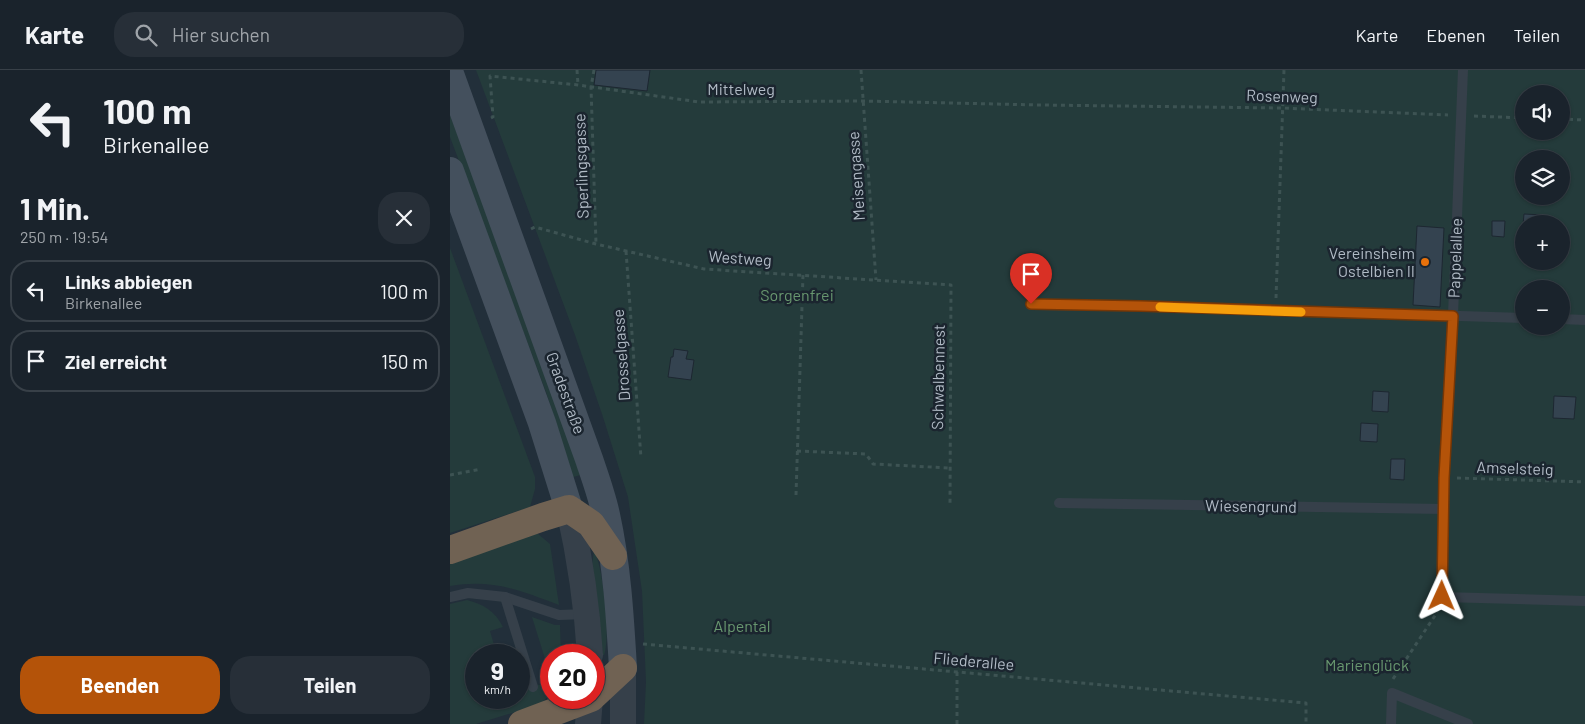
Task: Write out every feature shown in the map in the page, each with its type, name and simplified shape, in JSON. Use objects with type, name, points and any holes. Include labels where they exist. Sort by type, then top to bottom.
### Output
[{"type":"highway","points":[[450,550],[543,517],[569,510],[591,524],[613,556]]},
{"type":"highway","points":[[605,685],[623,668]]},
{"type":"highway","points":[[522,724],[561,709]]},
{"type":"main road","name":"Gradestraße","points":[[450,74],[589,459],[606,515],[619,604],[623,668]]},
{"type":"main road","name":"Gradestraße","points":[[450,171],[542,423],[569,510]]},
{"type":"street","name":"Gradestraße","points":[[569,510],[579,550],[589,644]]},
{"type":"street","name":"Gradestraße","points":[[623,668],[623,724]]},
{"type":"street","points":[[588,724],[589,709]]},
{"type":"lane","name":"Pappelallee","points":[[1442,596],[1444,478],[1463,70]]},
{"type":"lane","points":[[1031,304],[1515,318]]},
{"type":"lane","points":[[1570,319],[1585,320]]},
{"type":"lane","name":"Wiesengrund","points":[[1059,503],[1443,509]]},
{"type":"lane","points":[[450,597],[468,593],[504,597],[559,615],[587,614]]},
{"type":"lane","points":[[1442,596],[1585,601]]},
{"type":"lane","points":[[504,597],[533,687]]},
{"type":"lane","points":[[1391,724],[1392,693],[1468,724]]},
{"type":"path","points":[[577,70],[578,85]]},
{"type":"path","name":"Sperlingsgasse","points":[[594,70],[591,87],[596,244]]},
{"type":"path","name":"Meisengasse","points":[[861,70],[876,280]]},
{"type":"path","points":[[1275,311],[1284,70]]},
{"type":"path","name":"Mittelweg","points":[[490,119],[493,117],[490,76],[578,85],[699,102],[864,101],[1039,105]]},
{"type":"path","name":"Rosenweg","points":[[1039,105],[1282,108],[1515,118]]},
{"type":"path","points":[[1570,119],[1585,120]]},
{"type":"path","name":"Westweg","points":[[531,229],[535,227],[596,244],[704,269],[951,286]]},
{"type":"path","name":"Drosselgasse","points":[[626,251],[641,458]]},
{"type":"path","points":[[796,495],[803,275]]},
{"type":"path","name":"Schwalbennest","points":[[950,505],[951,286]]},
{"type":"path","points":[[797,451],[866,454],[873,464],[950,468]]},
{"type":"path","points":[[450,476],[481,469]]},
{"type":"path","name":"Amselsteig","points":[[1444,478],[1585,482]]},
{"type":"path","points":[[1392,693],[1393,679],[1436,614],[1442,596]]},
{"type":"path","name":"Fliederallee","points":[[639,644],[1306,703],[1306,724]]},
{"type":"path","points":[[957,672],[957,724]]},
{"type":"green space","points":[[476,70],[1585,70],[1585,724],[644,724],[646,682],[642,591],[628,497],[575,335]]},
{"type":"green space","points":[[450,115],[553,389],[581,475],[573,477],[546,392],[450,137]]},
{"type":"green space","points":[[450,248],[535,477],[535,489],[530,507],[450,533]]},
{"type":"green space","points":[[537,533],[550,544],[559,605],[506,587],[480,584],[450,586],[450,562]]},
{"type":"green space","points":[[594,550],[600,571],[605,602],[607,633],[605,650],[605,644],[602,644],[592,565]]},
{"type":"green space","points":[[467,600],[478,604],[488,609],[503,627],[490,631],[494,644],[465,644],[465,709],[525,709],[476,724],[450,724],[450,604]]},
{"type":"green space","points":[[532,617],[560,625],[561,644],[540,644]]},
{"type":"green space","points":[[540,684],[540,704],[530,707],[530,688]]},
{"type":"building","points":[[596,70],[650,70],[647,91],[594,85]]},
{"type":"building","points":[[1492,221],[1505,221],[1504,237],[1492,236]]},
{"type":"building","points":[[1417,226],[1444,228],[1440,307],[1413,305]]},
{"type":"building","points":[[674,349],[688,351],[686,359],[694,360],[691,380],[668,377]]},
{"type":"building","points":[[1373,391],[1389,392],[1388,412],[1372,411]]},
{"type":"building","points":[[1554,396],[1576,397],[1574,419],[1553,418]]},
{"type":"building","points":[[1361,423],[1378,424],[1377,442],[1360,441]]},
{"type":"building","points":[[1391,459],[1405,459],[1404,480],[1390,479]]},
{"type":"slow traffic","points":[[1160,307],[1301,312]]},
{"type":"place","name":"Vereinsheim Ostelbien II","points":[[1425,262]]},
{"type":"route","points":[[1031,304],[1453,316],[1444,478],[1442,596]]},
{"type":"park label","name":"Sorgenfrei","points":[[797,295]]},
{"type":"park label","name":"Alpental","points":[[742,626]]},
{"type":"park label","name":"Marienglück","points":[[1367,665]]}]
